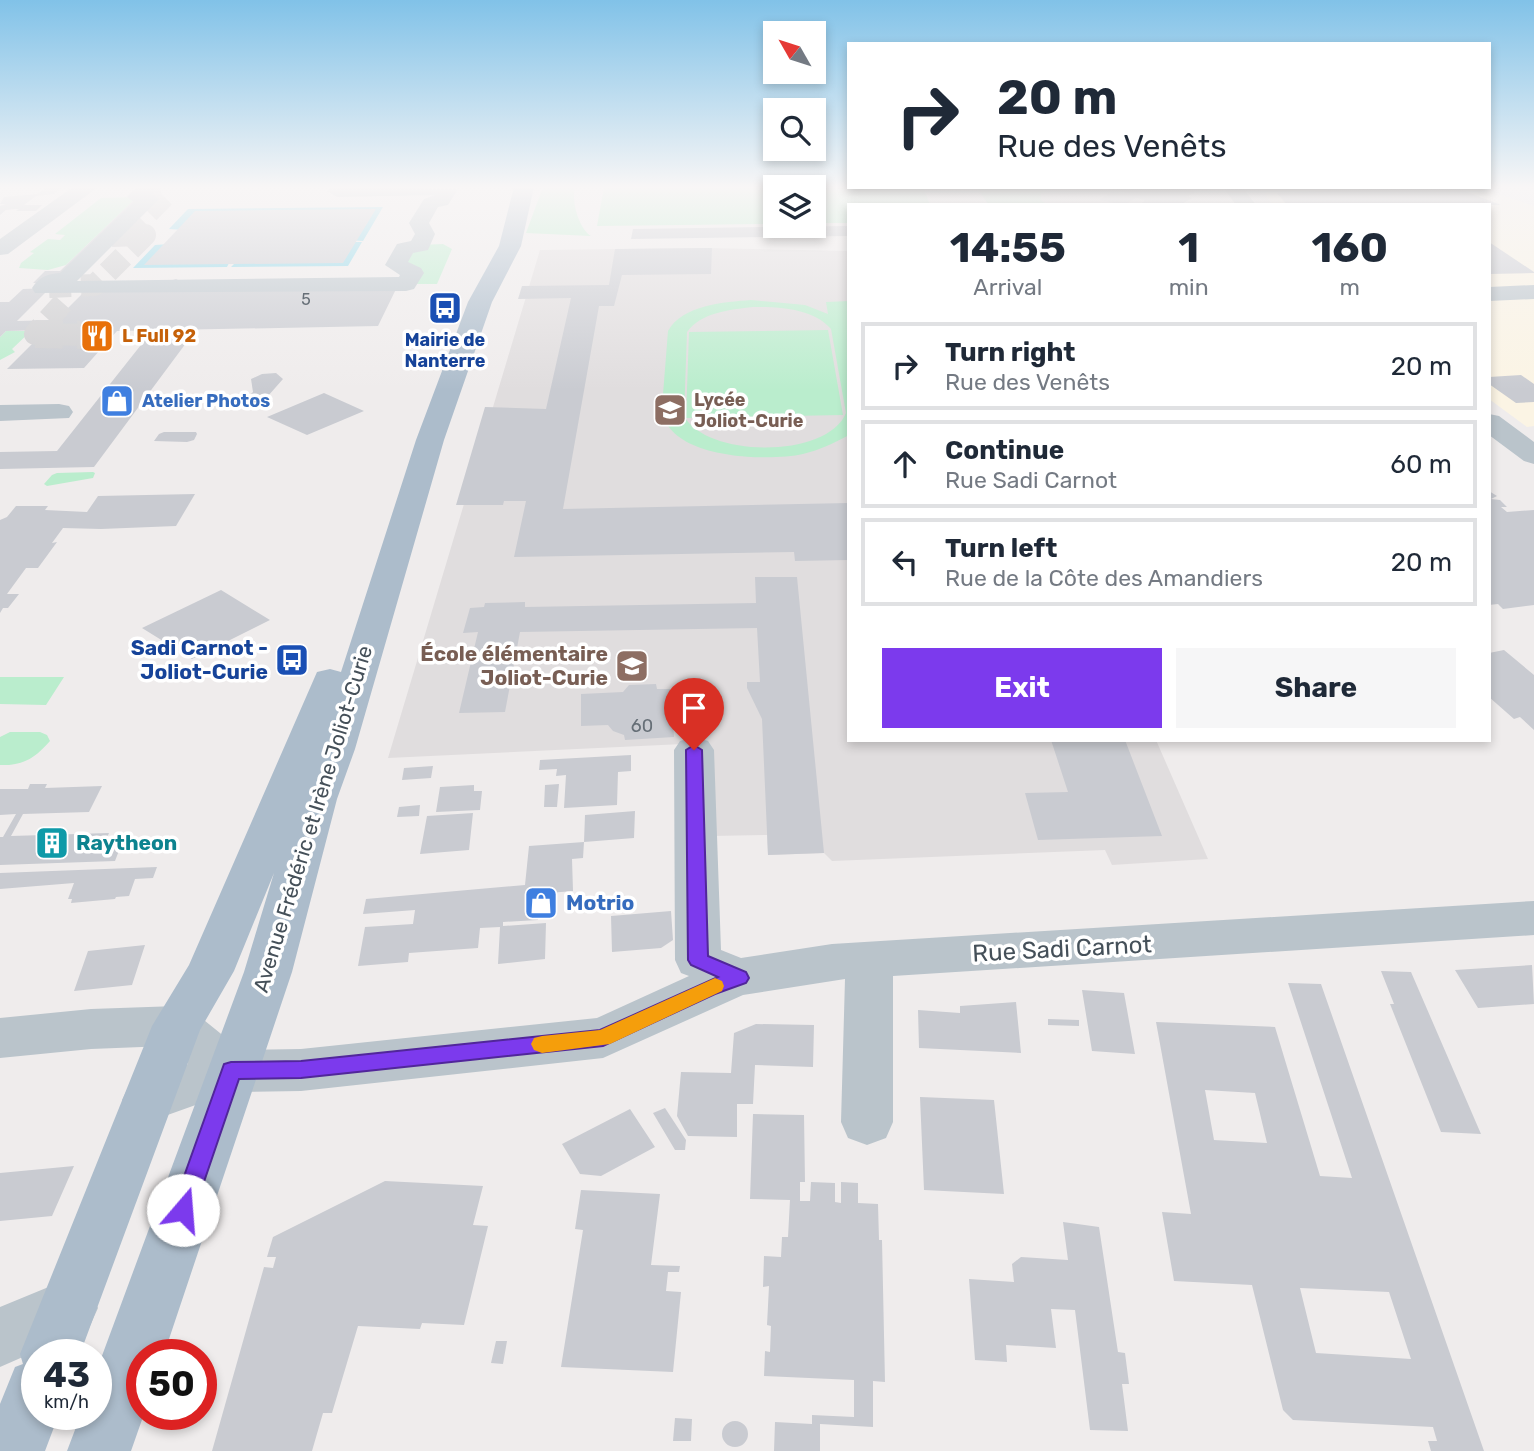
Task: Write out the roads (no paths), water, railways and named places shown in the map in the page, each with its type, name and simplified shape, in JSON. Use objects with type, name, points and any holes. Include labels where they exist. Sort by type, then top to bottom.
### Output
[{"type":"main road","name":"Avenue Frédéric et Irène Joliot-Curie","points":[[99,1451],[268,972],[316,799],[335,749],[430,440],[480,302],[505,255]]},
{"type":"main road","name":"Avenue Frédéric et Irène Joliot-Curie","points":[[59,1331],[177,1026],[210,971],[315,724],[456,316],[479,259]]},
{"type":"main road","points":[[13,1451],[21,1430]]},
{"type":"street","points":[[91,255],[66,279],[52,279],[43,288],[406,284],[413,273],[396,265],[402,255]]},
{"type":"street","points":[[1491,294],[1534,292]]},
{"type":"street","points":[[0,413],[59,412]]},
{"type":"street","points":[[1491,423],[1534,455]]},
{"type":"street","points":[[694,750],[698,960],[739,978]]},
{"type":"street","name":"Rue Sadi Carnot","points":[[148,1100],[231,1071],[301,1070],[603,1038],[708,988],[739,978],[832,962],[1534,918]]},
{"type":"street","points":[[867,1122],[869,960]]},
{"type":"street","points":[[0,1038],[91,1029],[177,1026],[231,1071]]},
{"type":"street","points":[[0,1337],[59,1331]]},
{"type":"water","points":[[146,255],[203,255],[229,263],[227,267],[133,268]]},
{"type":"water","points":[[281,255],[355,255],[348,266],[231,267],[235,263]]},
{"type":"tunnel","points":[[49,287],[95,285],[125,255]]},
{"type":"tunnel","points":[[63,303],[35,334],[93,335]]},
{"type":"place","name":"Mairie de Nanterre","points":[[445,308]]},
{"type":"place","name":"L Full 92","points":[[97,336]]},
{"type":"place","name":"Atelier Photos","points":[[117,401]]},
{"type":"place","name":"Lycée Joliot-Curie","points":[[670,410]]},
{"type":"place","name":"Sadi Carnot - Joliot-Curie","points":[[292,660]]},
{"type":"place","name":"École élémentaire Joliot-Curie","points":[[632,666]]},
{"type":"place","name":"Raytheon","points":[[52,843]]},
{"type":"place","name":"Motrio","points":[[541,903]]}]
